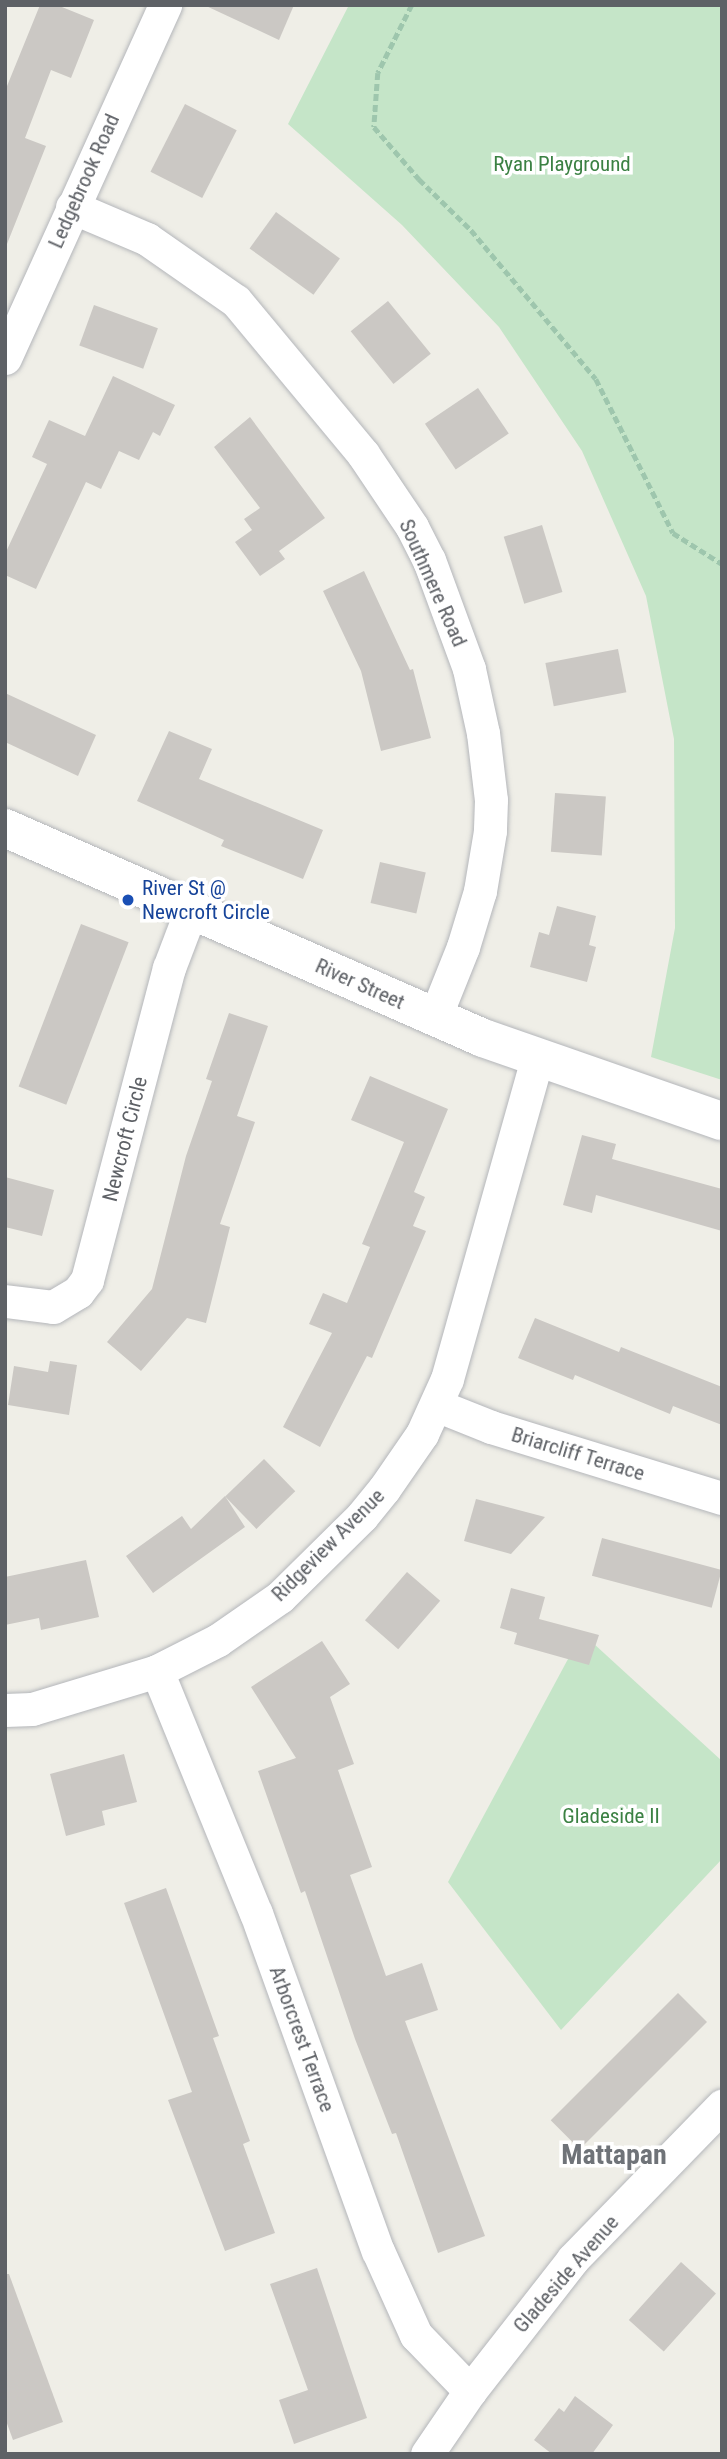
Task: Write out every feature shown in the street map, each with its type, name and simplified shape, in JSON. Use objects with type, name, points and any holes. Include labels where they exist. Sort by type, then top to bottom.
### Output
[{"type":"main road","name":"River Street","points":[[5,828],[435,1017],[537,1058],[722,1121]]},
{"type":"street","name":"Ledgebrook Road","points":[[5,358],[165,5]]},
{"type":"street","name":"Southmere Road","points":[[72,207],[147,239],[236,301],[363,454],[412,527],[429,560],[457,631],[478,700],[491,800],[490,831],[480,891],[464,947],[435,1017]]},
{"type":"street","name":"Newcroft Circle","points":[[5,1301],[52,1307],[78,1292],[87,1280],[169,968],[191,910]]},
{"type":"street","name":"Ridgeview Avenue","points":[[5,1710],[32,1709],[157,1671],[218,1640],[279,1597],[362,1516],[422,1434],[457,1351],[517,1121],[537,1058]]},
{"type":"street","name":"Briarcliff Terrace","points":[[436,1405],[491,1427],[722,1498]]},
{"type":"street","name":"Arborcrest Terrace","points":[[157,1671],[256,1913],[378,2251],[416,2336],[470,2391]]},
{"type":"street","name":"Gladeside Avenue","points":[[427,2454],[470,2391],[573,2259],[722,2106]]},
{"type":"path","points":[[412,5],[378,73],[374,127],[419,179],[471,230],[596,379],[673,533],[722,565]]},
{"type":"green space","name":"Ryan Playground","points":[[349,5],[722,5],[722,1080],[651,1057],[675,928],[674,739],[646,596],[582,451],[499,327],[402,225],[288,124]]},
{"type":"green space","name":"Gladeside II","points":[[582,1633],[722,1761],[722,1859],[561,2030],[448,1882]]},
{"type":"building","points":[[40,5],[57,5],[94,20],[71,78],[51,70],[25,138],[46,146],[7,244],[5,91]]},
{"type":"building","points":[[204,5],[294,5],[279,40]]},
{"type":"building","points":[[185,104],[237,130],[202,198],[150,172]]},
{"type":"building","points":[[276,212],[340,258],[313,295],[250,248]]},
{"type":"building","points":[[388,301],[431,354],[393,384],[351,331]]},
{"type":"building","points":[[94,305],[158,328],[143,369],[79,345]]},
{"type":"building","points":[[113,376],[175,405],[160,436],[153,432],[139,460],[119,451],[101,489],[86,482],[36,589],[5,575],[5,554],[47,464],[32,457],[49,420],[85,436]]},
{"type":"building","points":[[478,388],[509,434],[456,469],[425,424]]},
{"type":"building","points":[[250,417],[325,518],[279,551],[285,559],[260,576],[235,542],[252,530],[244,519],[260,508],[214,447]]},
{"type":"building","points":[[542,525],[562,592],[524,604],[504,537]]},
{"type":"building","points":[[364,571],[410,670],[413,669],[431,738],[381,751],[361,671],[323,591]]},
{"type":"building","points":[[618,649],[626,692],[554,706],[545,663]]},
{"type":"building","points":[[5,693],[96,735],[78,776],[5,742]]},
{"type":"building","points":[[169,731],[212,749],[199,779],[323,830],[303,879],[221,846],[224,840],[137,801]]},
{"type":"building","points":[[555,793],[606,797],[602,855],[551,852]]},
{"type":"building","points":[[380,862],[426,873],[416,913],[371,903]]},
{"type":"building","points":[[557,906],[596,916],[589,945],[596,947],[587,982],[530,967],[539,932],[549,935]]},
{"type":"building","points":[[81,924],[129,942],[66,1105],[19,1086]]},
{"type":"building","points":[[229,1013],[268,1026],[237,1116],[255,1122],[220,1224],[230,1227],[206,1323],[187,1318],[141,1371],[107,1342],[152,1289],[186,1156],[212,1081],[206,1079]]},
{"type":"building","points":[[370,1076],[448,1109],[414,1192],[425,1197],[413,1226],[426,1231],[372,1358],[367,1356],[320,1447],[283,1427],[332,1333],[309,1324],[323,1293],[347,1303],[370,1247],[362,1244],[404,1142],[351,1120]]},
{"type":"building","points":[[582,1135],[616,1144],[612,1159],[722,1189],[722,1231],[596,1195],[592,1213],[563,1205]]},
{"type":"building","points":[[5,1177],[54,1190],[42,1236],[5,1227]]},
{"type":"building","points":[[535,1318],[619,1352],[621,1347],[722,1387],[722,1425],[673,1406],[670,1414],[575,1375],[573,1380],[518,1358]]},
{"type":"building","points":[[50,1361],[77,1365],[69,1415],[8,1405],[14,1366],[48,1372]]},
{"type":"building","points":[[264,1459],[295,1491],[256,1529],[225,1497]]},
{"type":"building","points":[[225,1496],[245,1527],[153,1593],[126,1556],[182,1516],[191,1529]]},
{"type":"building","points":[[476,1499],[545,1517],[511,1554],[464,1541]]},
{"type":"building","points":[[602,1538],[722,1570],[712,1608],[592,1576]]},
{"type":"building","points":[[86,1560],[99,1617],[41,1630],[39,1618],[5,1625],[5,1577]]},
{"type":"building","points":[[407,1572],[440,1601],[398,1649],[365,1620]]},
{"type":"building","points":[[511,1588],[545,1597],[539,1619],[599,1635],[589,1665],[514,1644],[517,1633],[500,1628]]},
{"type":"building","points":[[322,1641],[350,1684],[330,1697],[354,1764],[338,1770],[372,1867],[350,1875],[386,1976],[422,1963],[438,2010],[405,2021],[485,2236],[438,2253],[396,2133],[392,2134],[355,2039],[305,1891],[301,1893],[258,1771],[296,1758],[251,1687]]},
{"type":"building","points":[[124,1754],[137,1802],[102,1811],[105,1825],[66,1836],[50,1774]]},
{"type":"building","points":[[166,1888],[219,2036],[213,2038],[250,2141],[243,2144],[275,2233],[225,2251],[168,2100],[192,2092],[124,1903]]},
{"type":"building","points":[[678,1993],[707,2022],[580,2149],[551,2120]]},
{"type":"building","points":[[681,2262],[716,2293],[664,2351],[629,2320]]},
{"type":"building","points":[[317,2268],[367,2418],[294,2444],[279,2400],[308,2390],[270,2284]]},
{"type":"building","points":[[5,2274],[9,2274],[63,2422],[13,2440],[5,2418]]},
{"type":"building","points":[[575,2396],[613,2425],[592,2454],[552,2454],[534,2440],[559,2408],[564,2412]]},
{"type":"place","name":"River St @ Newcroft Circle","points":[[128,900]]},
{"type":"district","name":"Mattapan","points":[[614,2155]]}]
